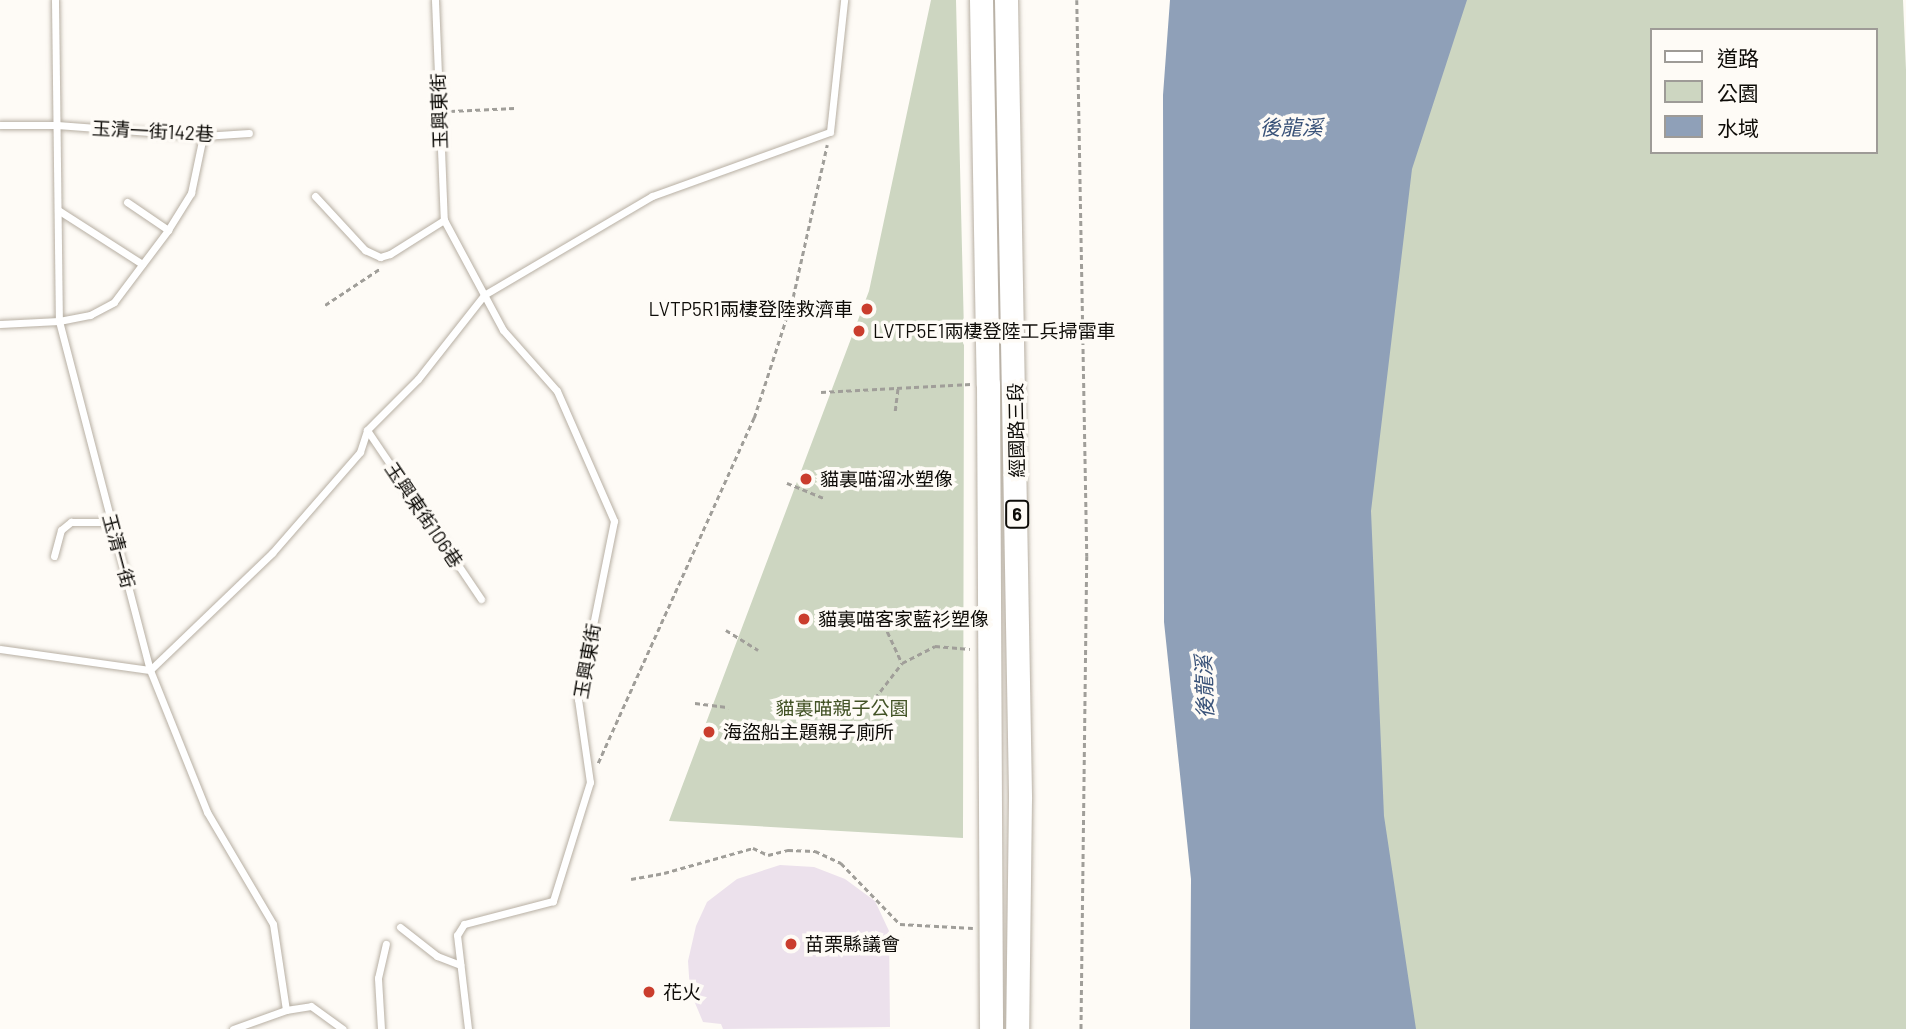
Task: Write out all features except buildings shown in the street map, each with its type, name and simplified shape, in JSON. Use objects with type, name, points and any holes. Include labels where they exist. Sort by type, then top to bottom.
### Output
[{"type":"main road","name":"經國路三段","points":[[981,0],[988,384],[991,1029]]},
{"type":"main road","name":"經國路三段","points":[[1006,0],[1020,730],[1017,1029]]},
{"type":"lane","name":"玉清一街","points":[[55,0],[59,321],[150,670],[207,812],[273,924],[286,1010]]},
{"type":"lane","name":"玉興東街","points":[[435,0],[444,220],[503,330],[557,391],[614,521],[578,699],[590,782],[554,901],[464,924],[457,935],[468,1029]]},
{"type":"lane","points":[[0,649],[150,670],[272,553],[360,452],[367,430],[418,379],[484,295],[652,196],[830,132],[844,0]]},
{"type":"lane","name":"玉清一街142巷","points":[[0,125],[57,125],[203,136],[248,133]]},
{"type":"lane","points":[[0,324],[59,321],[90,315],[114,302],[168,230],[191,193],[203,136]]},
{"type":"lane","points":[[315,196],[365,250],[380,257],[387,256],[444,220]]},
{"type":"lane","points":[[127,202],[168,230]]},
{"type":"lane","points":[[58,210],[142,264]]},
{"type":"lane","name":"玉興東街106巷","points":[[367,430],[481,599]]},
{"type":"lane","points":[[54,556],[61,530],[71,522],[111,522]]},
{"type":"lane","points":[[400,927],[437,956],[460,965]]},
{"type":"lane","points":[[381,1029],[378,978],[386,944]]},
{"type":"lane","points":[[233,1029],[286,1010],[311,1006],[343,1029]]},
{"type":"path","points":[[1077,0],[1087,556],[1081,1029]]},
{"type":"path","points":[[439,111],[515,108]]},
{"type":"path","points":[[590,782],[754,418],[793,297],[830,132]]},
{"type":"path","points":[[325,304],[387,265],[387,256]]},
{"type":"path","points":[[821,392],[971,384]]},
{"type":"path","points":[[895,411],[898,387]]},
{"type":"path","points":[[787,483],[826,499]]},
{"type":"path","points":[[884,624],[902,663]]},
{"type":"path","points":[[726,629],[758,650]]},
{"type":"path","points":[[889,711],[878,711],[875,698],[902,663],[935,646],[973,649]]},
{"type":"path","points":[[695,703],[729,707]]},
{"type":"path","points":[[631,879],[674,871],[753,848],[768,855],[788,849],[815,851],[841,863],[900,924],[974,928]]},
{"type":"green space","name":"貓裏喵親子公園","points":[[931,0],[956,0],[964,332],[963,838],[669,821],[869,291]]},
{"type":"green space","points":[[1285,0],[1903,0],[1906,70],[1906,1029],[1411,1029],[1287,848]]},
{"type":"water","name":"後龍溪","points":[[1170,0],[1467,0],[1412,169],[1371,511],[1384,816],[1416,1029],[1190,1029],[1191,879],[1164,622],[1163,95]]},
{"type":"place","name":"LVTP5R1兩棲登陸救濟車","points":[[867,309]]},
{"type":"place","name":"LVTP5E1兩棲登陸工兵掃雷車","points":[[859,331]]},
{"type":"place","name":"貓裏喵溜冰塑像","points":[[806,479]]},
{"type":"place","name":"貓裏喵客家藍衫塑像","points":[[804,619]]},
{"type":"place","name":"海盜船主題親子廁所","points":[[709,732]]},
{"type":"place","name":"苗栗縣議會","points":[[791,944]]},
{"type":"place","name":"花火","points":[[649,992]]}]
